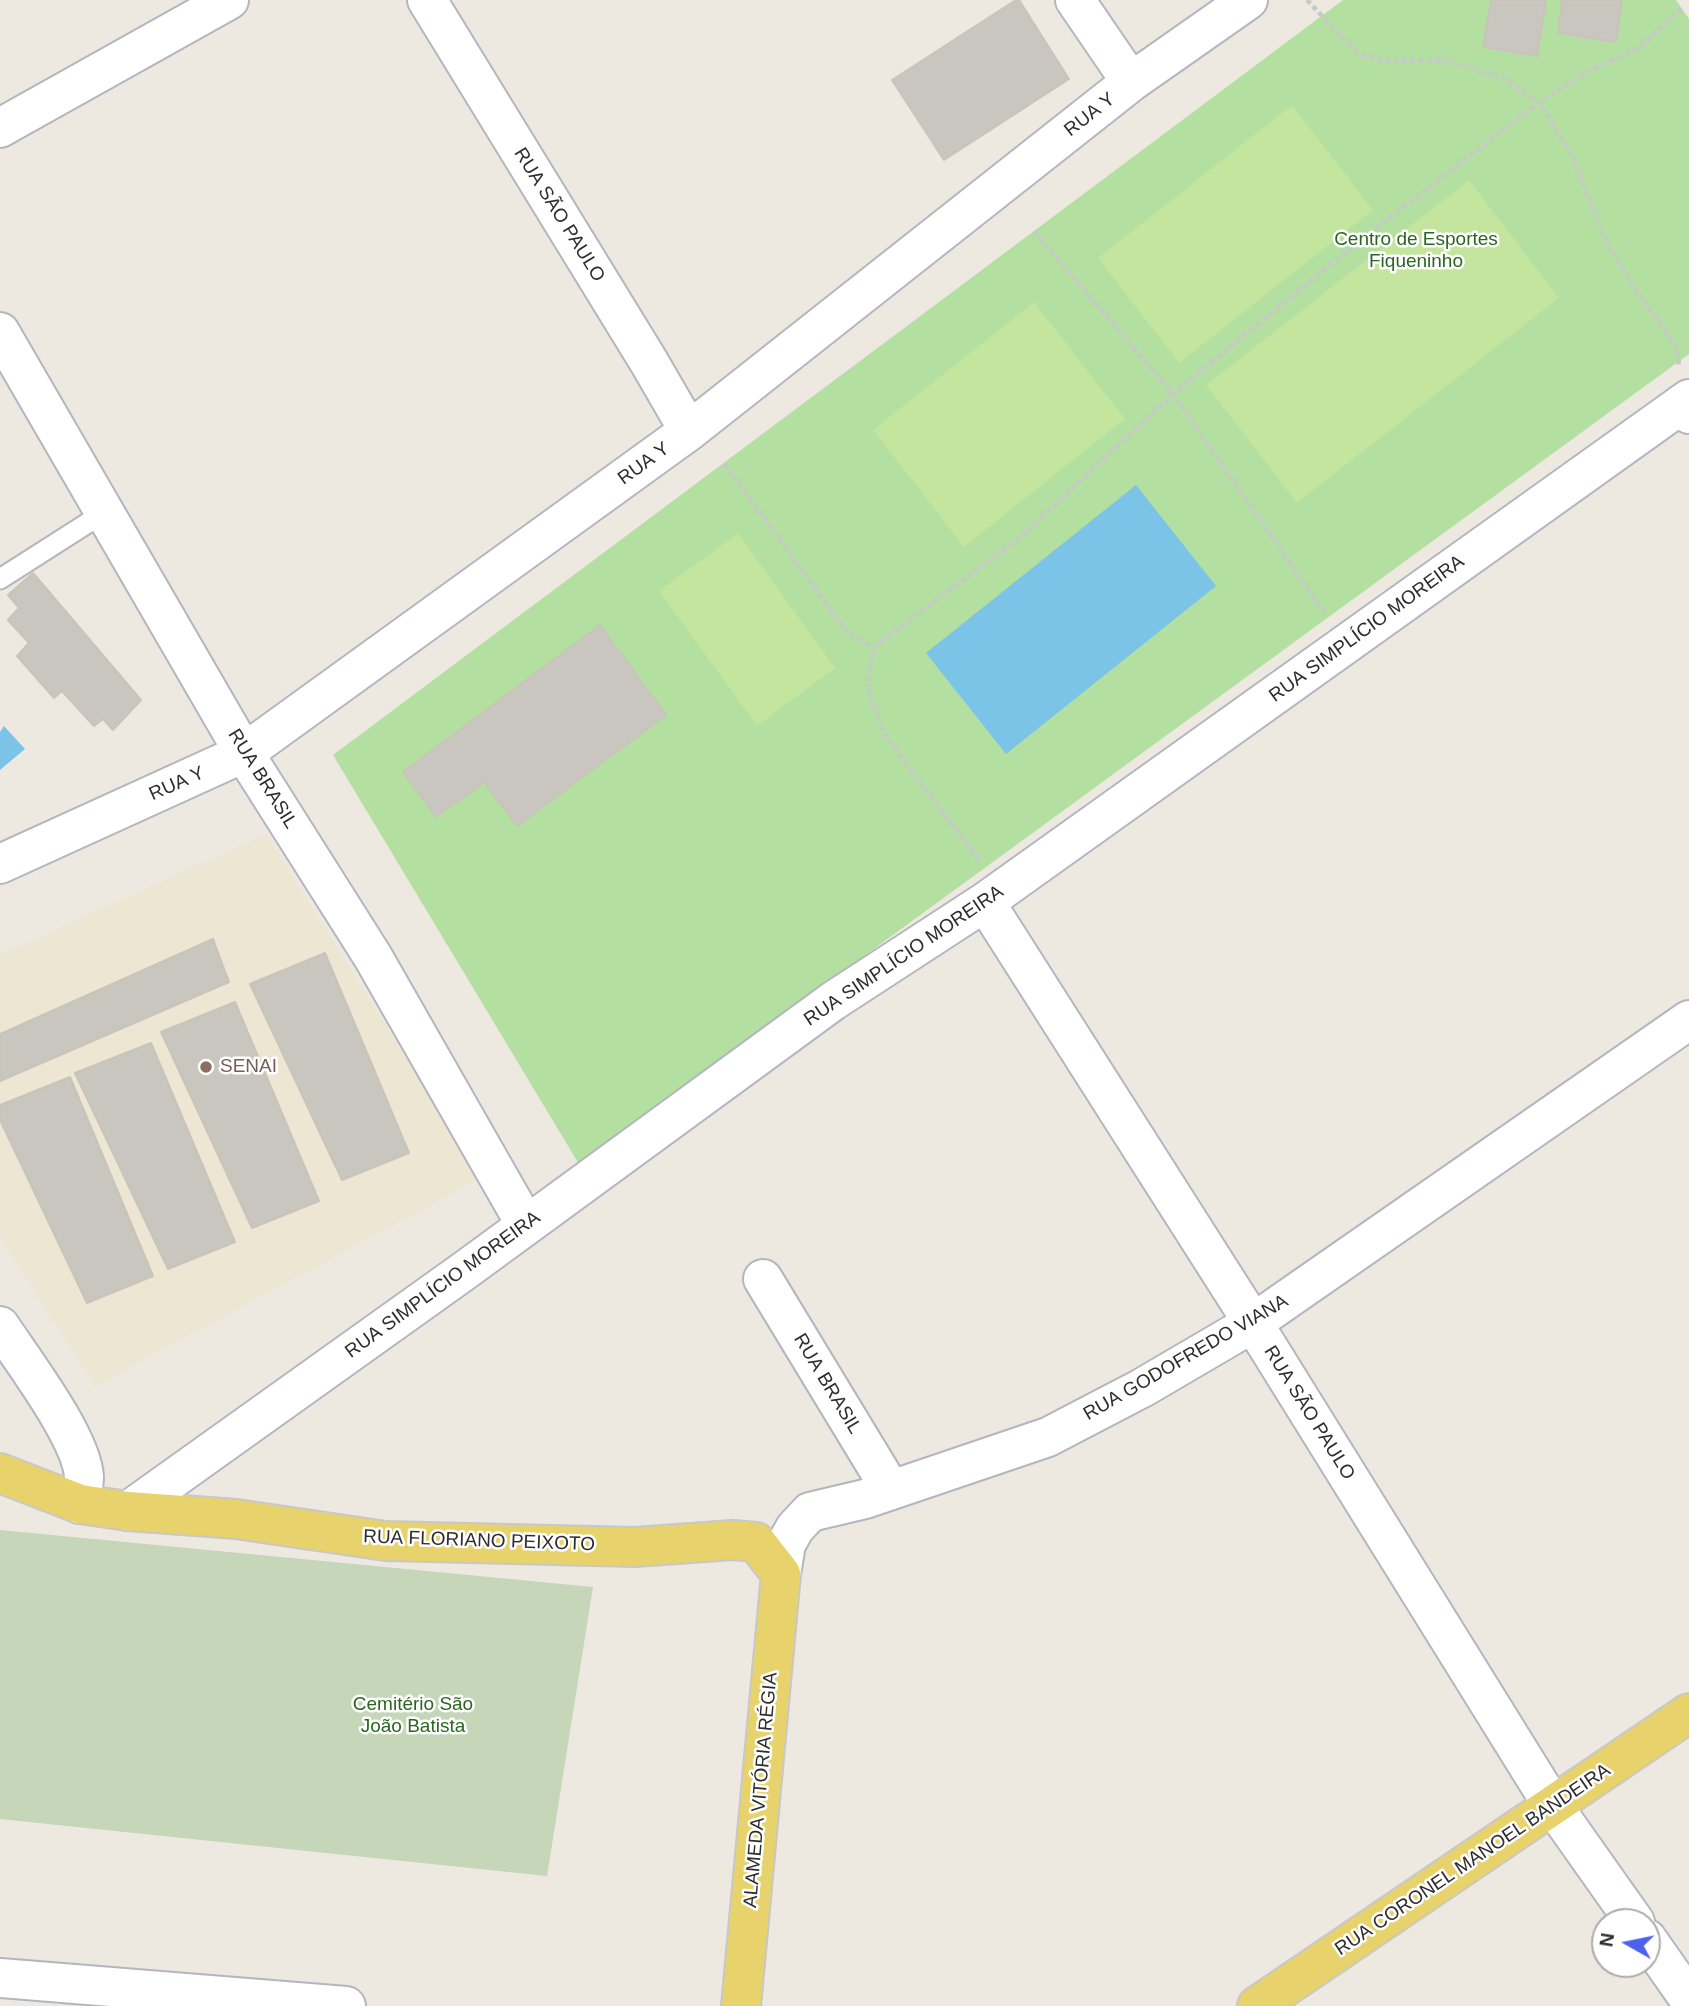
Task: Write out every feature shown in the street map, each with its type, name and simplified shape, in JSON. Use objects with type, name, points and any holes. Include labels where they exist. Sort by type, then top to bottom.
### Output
[{"type":"main road","name":"RUA FLORIANO PEIXOTO","points":[[0,1473],[80,1504],[128,1511],[236,1519],[386,1541],[635,1547],[733,1540],[757,1542],[781,1574]]},
{"type":"main road","name":"ALAMEDA VITÓRIA RÉGIA","points":[[741,2006],[781,1574]]},
{"type":"main road","name":"RUA CORONEL MANOEL BANDEIRA","points":[[1257,2006],[1689,1713]]},
{"type":"street","points":[[0,128],[229,0]]},
{"type":"street","name":"RUA SÃO PAULO","points":[[427,0],[689,431]]},
{"type":"street","points":[[1075,0],[1131,82]]},
{"type":"street","name":"RUA Y","points":[[0,864],[244,753],[689,431],[1131,82],[1248,0]]},
{"type":"street","name":"RUA BRASIL","points":[[0,332],[244,753],[373,957],[526,1225]]},
{"type":"street","name":"RUA SIMPLÍCIO MOREIRA","points":[[128,1511],[833,1001],[985,885],[1687,406]]},
{"type":"street","name":"RUA SÃO PAULO","points":[[985,885],[1553,1806],[1625,1908]]},
{"type":"street","name":"RUA GODOFREDO VIANA","points":[[781,1574],[786,1544],[795,1528],[810,1512],[865,1499],[1048,1437],[1142,1388],[1253,1323],[1689,1020]]},
{"type":"street","name":"RUA BRASIL","points":[[763,1279],[891,1490]]},
{"type":"street","points":[[0,1326],[61,1419],[79,1455],[84,1477],[80,1504]]},
{"type":"street","points":[[1661,1959],[1689,1999]]},
{"type":"street","points":[[17,1988],[346,2006]]},
{"type":"lane","points":[[0,579],[105,512]]},
{"type":"path","points":[[1307,0],[1358,54],[1388,61],[1446,60],[1504,79],[1539,102],[1571,152],[1606,241],[1632,284],[1677,348],[1687,406]]},
{"type":"path","points":[[985,885],[886,735],[869,693],[869,673],[876,646],[1017,540],[1173,394],[1357,243],[1539,102],[1589,71],[1639,48],[1682,8]]},
{"type":"path","points":[[1034,231],[1173,394],[1329,619]]},
{"type":"path","points":[[723,463],[842,625],[863,643],[876,646]]},
{"type":"shaded area","name":"SENAI","points":[[266,834],[481,1178],[95,1386],[0,1237],[0,955]]},
{"type":"green space","name":"Centro de Esportes Fiqueninho","points":[[1343,0],[1676,0],[1689,19],[1689,354],[579,1164],[333,755]]},
{"type":"green space","points":[[1292,105],[1373,210],[1179,363],[1098,258]]},
{"type":"green space","points":[[1469,180],[1559,298],[1297,503],[1206,385]]},
{"type":"green space","points":[[1034,302],[1125,419],[964,547],[873,430]]},
{"type":"green space","points":[[738,533],[835,668],[757,726],[659,591]]},
{"type":"green space","name":"Cemitério São João Batista","points":[[0,1530],[593,1587],[547,1876],[0,1819]]},
{"type":"water","points":[[1136,485],[1216,586],[1006,754],[926,653]]},
{"type":"water","points":[[4,726],[25,749],[0,770],[0,732]]},
{"type":"building","points":[[1019,0],[1069,79],[944,160],[892,80]]},
{"type":"building","points":[[1491,0],[1546,0],[1537,56],[1483,47]]},
{"type":"building","points":[[1562,0],[1622,0],[1616,42],[1558,33]]},
{"type":"building","points":[[33,573],[141,700],[113,730],[103,719],[94,726],[62,691],[54,698],[17,656],[29,643],[8,620],[19,608],[8,595]]},
{"type":"building","points":[[600,625],[666,715],[517,826],[484,782],[436,817],[403,772]]},
{"type":"building","points":[[213,939],[229,982],[0,1081],[0,1034]]},
{"type":"building","points":[[325,953],[409,1153],[342,1180],[250,984]]},
{"type":"building","points":[[235,1002],[319,1201],[252,1228],[161,1032]]},
{"type":"building","points":[[151,1043],[235,1242],[168,1269],[75,1073]]},
{"type":"building","points":[[70,1077],[153,1276],[87,1303],[0,1120],[0,1105]]},
{"type":"place","name":"SENAI","points":[[206,1067]]}]
